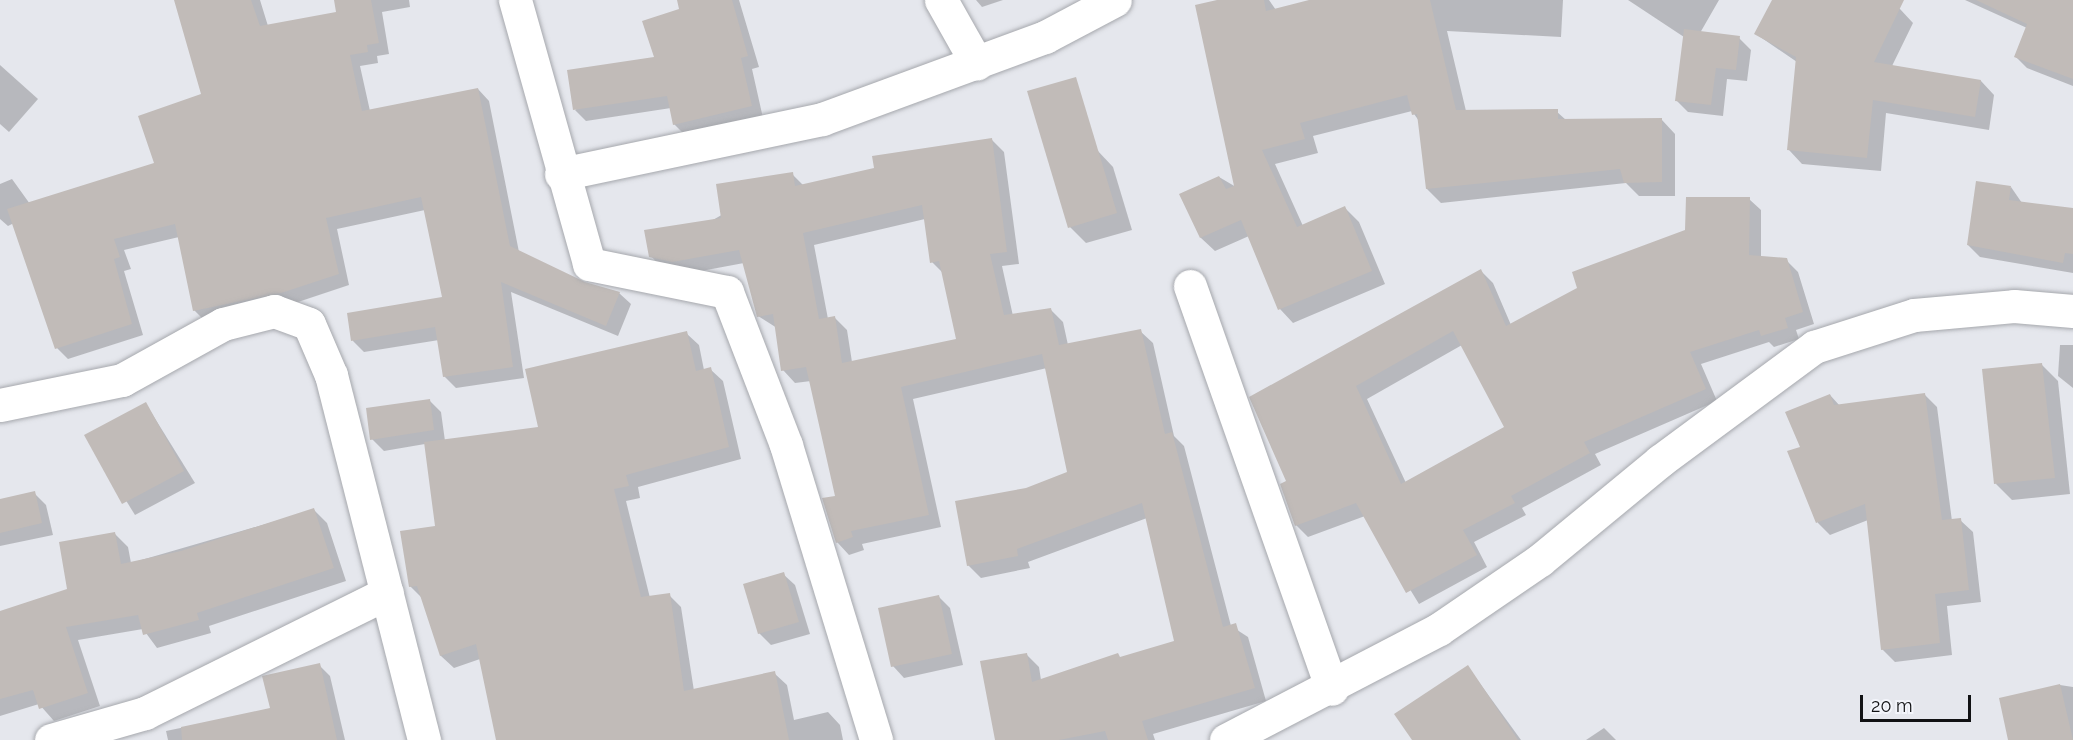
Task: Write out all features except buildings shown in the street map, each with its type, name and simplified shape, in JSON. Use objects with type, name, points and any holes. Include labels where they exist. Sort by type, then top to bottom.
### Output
[{"type":"street","points":[[515,0],[561,174],[589,264],[728,292],[786,445],[876,740]]},
{"type":"street","points":[[941,0],[977,64]]},
{"type":"street","points":[[561,174],[822,119],[977,64],[1115,0]]},
{"type":"street","points":[[1190,286],[1332,689]]},
{"type":"street","points":[[1226,740],[1332,689],[1439,629],[1539,560],[1660,461],[1814,347],[1914,315],[2014,306],[2073,311]]},
{"type":"street","points":[[0,405],[122,380],[223,324],[274,311],[309,324],[331,375],[424,740]]},
{"type":"street","points":[[51,740],[145,713],[387,593]]}]
